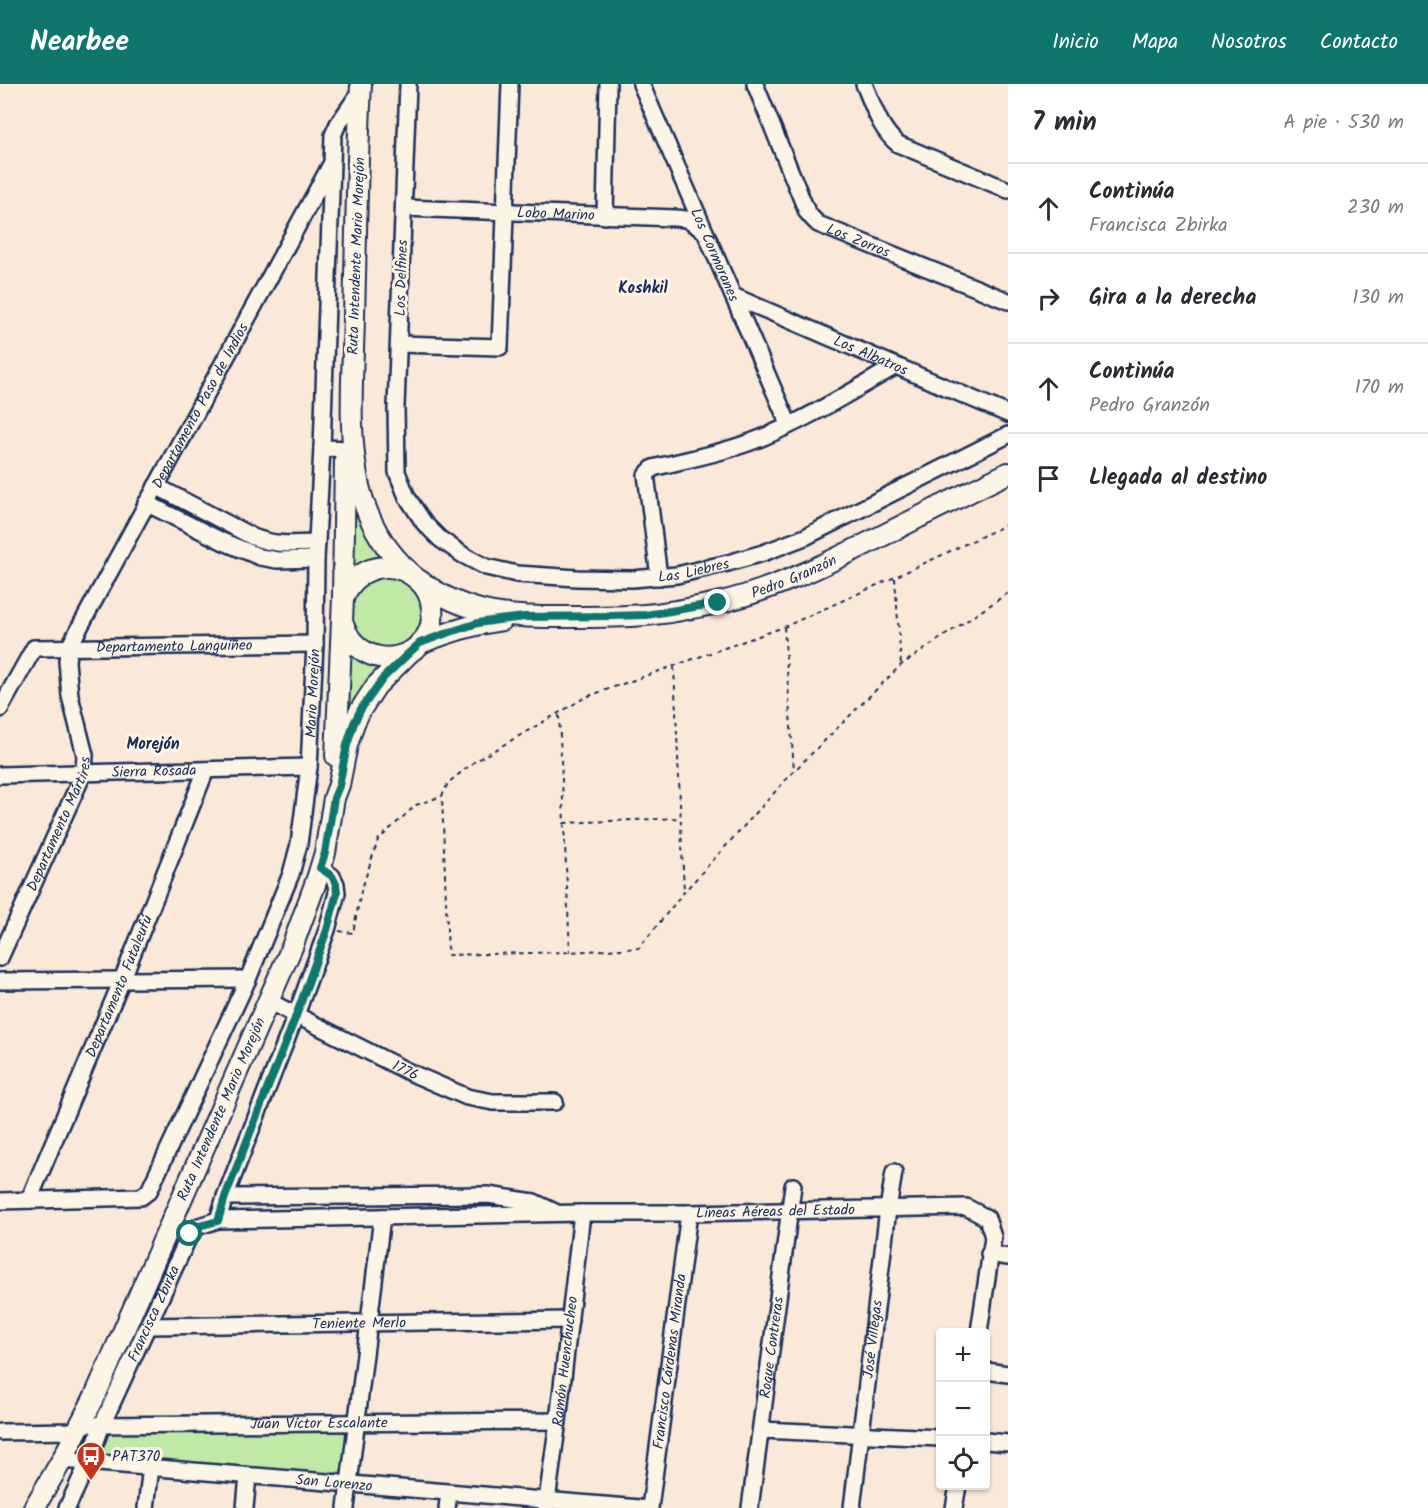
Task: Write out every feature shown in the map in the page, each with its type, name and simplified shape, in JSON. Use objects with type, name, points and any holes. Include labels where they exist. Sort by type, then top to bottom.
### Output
[{"type":"main road","name":"Ruta Intendente Mario Morejón","points":[[343,598],[351,429],[360,88]]},
{"type":"main road","name":"Ruta Intendente Mario Morejón","points":[[350,449],[360,488],[374,526],[390,552],[415,577]]},
{"type":"main road","name":"Pedro Granzón","points":[[415,577],[439,594],[466,606],[494,614],[525,617],[646,615],[718,603],[793,578],[825,564],[1008,472]]},
{"type":"main road","points":[[387,566],[398,568],[415,577],[427,589],[431,600],[433,612],[427,634],[415,648],[400,656],[378,657],[359,649],[345,632],[342,622],[343,598],[355,579],[364,572],[387,566]]},
{"type":"main road","name":"Pedro Granzón","points":[[415,648],[450,632],[478,623],[525,617]]},
{"type":"main road","name":"Ruta Intendente Mario Morejón","points":[[34,1508],[62,1461],[95,1396],[292,947],[320,868],[325,853],[334,798],[342,622]]},
{"type":"main road","name":"Ruta Intendente Mario Morejón","points":[[334,798],[357,716],[384,677],[415,648]]},
{"type":"street","name":"Los Delfines","points":[[397,472],[396,407],[408,84]]},
{"type":"street","points":[[399,344],[500,346],[510,84]]},
{"type":"street","points":[[605,216],[608,84]]},
{"type":"street","name":"Los Cormoranes","points":[[641,84],[789,425]]},
{"type":"street","name":"Los Zorros","points":[[755,84],[807,212],[818,224],[1008,301]]},
{"type":"street","points":[[864,84],[884,130],[898,144],[1008,190]]},
{"type":"street","name":"Mario Morejón","points":[[29,1200],[141,1197],[149,1191],[248,979],[291,874],[303,816],[309,767],[333,135],[360,88]]},
{"type":"street","name":"Departamento Paso de Indios","points":[[69,647],[331,164]]},
{"type":"street","name":"Lobo Marino","points":[[404,208],[686,219],[704,230]]},
{"type":"street","name":"Los Albatros","points":[[733,296],[1008,414]]},
{"type":"street","points":[[659,577],[646,475],[653,468],[759,439],[896,366]]},
{"type":"street","name":"Las Liebres","points":[[397,472],[407,497],[424,523],[440,539],[486,567],[517,574],[632,579],[677,575],[728,563],[805,537],[1008,435]]},
{"type":"street","points":[[322,448],[350,449]]},
{"type":"street","points":[[156,486],[241,531],[269,543],[317,543]]},
{"type":"street","points":[[146,503],[224,542],[260,557],[277,560],[316,559]]},
{"type":"street","name":"Departamento Languiñeo","points":[[0,709],[34,648],[315,644]]},
{"type":"street","name":"Departamento Mártires","points":[[0,958],[84,772],[85,755],[70,696],[67,661],[69,647]]},
{"type":"street","name":"Sierra Rosada","points":[[0,774],[309,767]]},
{"type":"street","name":"Departamento Futaleufú","points":[[29,1200],[122,980],[206,770]]},
{"type":"street","points":[[218,1221],[225,1197],[327,930],[337,893],[336,884],[332,876],[320,868]]},
{"type":"street","points":[[0,981],[248,979]]},
{"type":"street","name":"1776","points":[[268,1001],[467,1097],[493,1102],[555,1102]]},
{"type":"street","name":"José Villegas","points":[[852,1508],[894,1172]]},
{"type":"street","name":"Roque Contreras","points":[[750,1508],[793,1186]]},
{"type":"street","name":"Líneas Aéreas del Estado","points":[[225,1197],[488,1195],[534,1202],[561,1214]]},
{"type":"street","points":[[0,1201],[29,1200]]},
{"type":"street","name":"Líneas Aéreas del Estado","points":[[218,1221],[966,1207],[987,1218],[993,1237],[989,1254]]},
{"type":"street","name":"Ramón Huenchucheo","points":[[546,1504],[582,1213]]},
{"type":"street","name":"Francisco Cárdenas Miranda","points":[[650,1508],[689,1213]]},
{"type":"street","points":[[346,1508],[382,1217]]},
{"type":"street","name":"Francisca Zbirka","points":[[67,1508],[88,1463],[102,1425],[190,1234],[199,1226],[218,1221]]},
{"type":"street","points":[[980,1328],[989,1254],[1008,1257]]},
{"type":"street","name":"Teniente Merlo","points":[[149,1326],[570,1320]]},
{"type":"street","points":[[990,1372],[1008,1374]]},
{"type":"street","name":"Juan Víctor Escalante","points":[[0,1432],[102,1425],[558,1421]]},
{"type":"street","points":[[761,1430],[936,1438]]},
{"type":"street","points":[[990,1441],[1008,1443]]},
{"type":"street","name":"San Lorenzo","points":[[62,1461],[349,1484],[448,1500],[640,1508]]},
{"type":"street","points":[[146,1508],[151,1467]]},
{"type":"street","points":[[245,1508],[248,1476]]},
{"type":"street","points":[[954,1508],[957,1490]]},
{"type":"path","points":[[1008,524],[784,627],[586,697],[474,762],[448,783],[442,796],[448,955],[639,948],[684,892],[794,771],[901,665],[1008,593]]},
{"type":"path","points":[[895,577],[901,665]]},
{"type":"path","points":[[784,627],[794,771]]},
{"type":"path","points":[[674,667],[684,892]]},
{"type":"path","points":[[559,714],[570,952]]},
{"type":"path","points":[[327,930],[353,933],[362,891],[378,840],[416,805],[442,796]]},
{"type":"path","points":[[564,823],[681,818]]},
{"type":"green space","points":[[355,487],[391,561],[351,577]]},
{"type":"green space","points":[[395,576],[411,583],[426,605],[420,635],[393,652],[362,642],[352,625],[351,618],[353,601],[365,583],[378,578]]},
{"type":"green space","points":[[349,647],[386,664],[347,727]]},
{"type":"green space","points":[[110,1430],[341,1431],[348,1437],[342,1471],[333,1474],[104,1456],[99,1450],[106,1432]]},
{"type":"place","name":"PAT370","points":[[91,1482]]},
{"type":"district","name":"Koshkil","points":[[643,287]]},
{"type":"district","name":"Morejón","points":[[153,743]]},
{"type":"route","points":[[190,1234],[199,1226],[218,1221],[225,1197],[327,930],[337,893],[336,884],[332,876],[320,868],[325,853],[334,798],[354,723],[368,697],[384,677],[420,643],[478,623],[525,617],[646,615],[718,603]]}]
